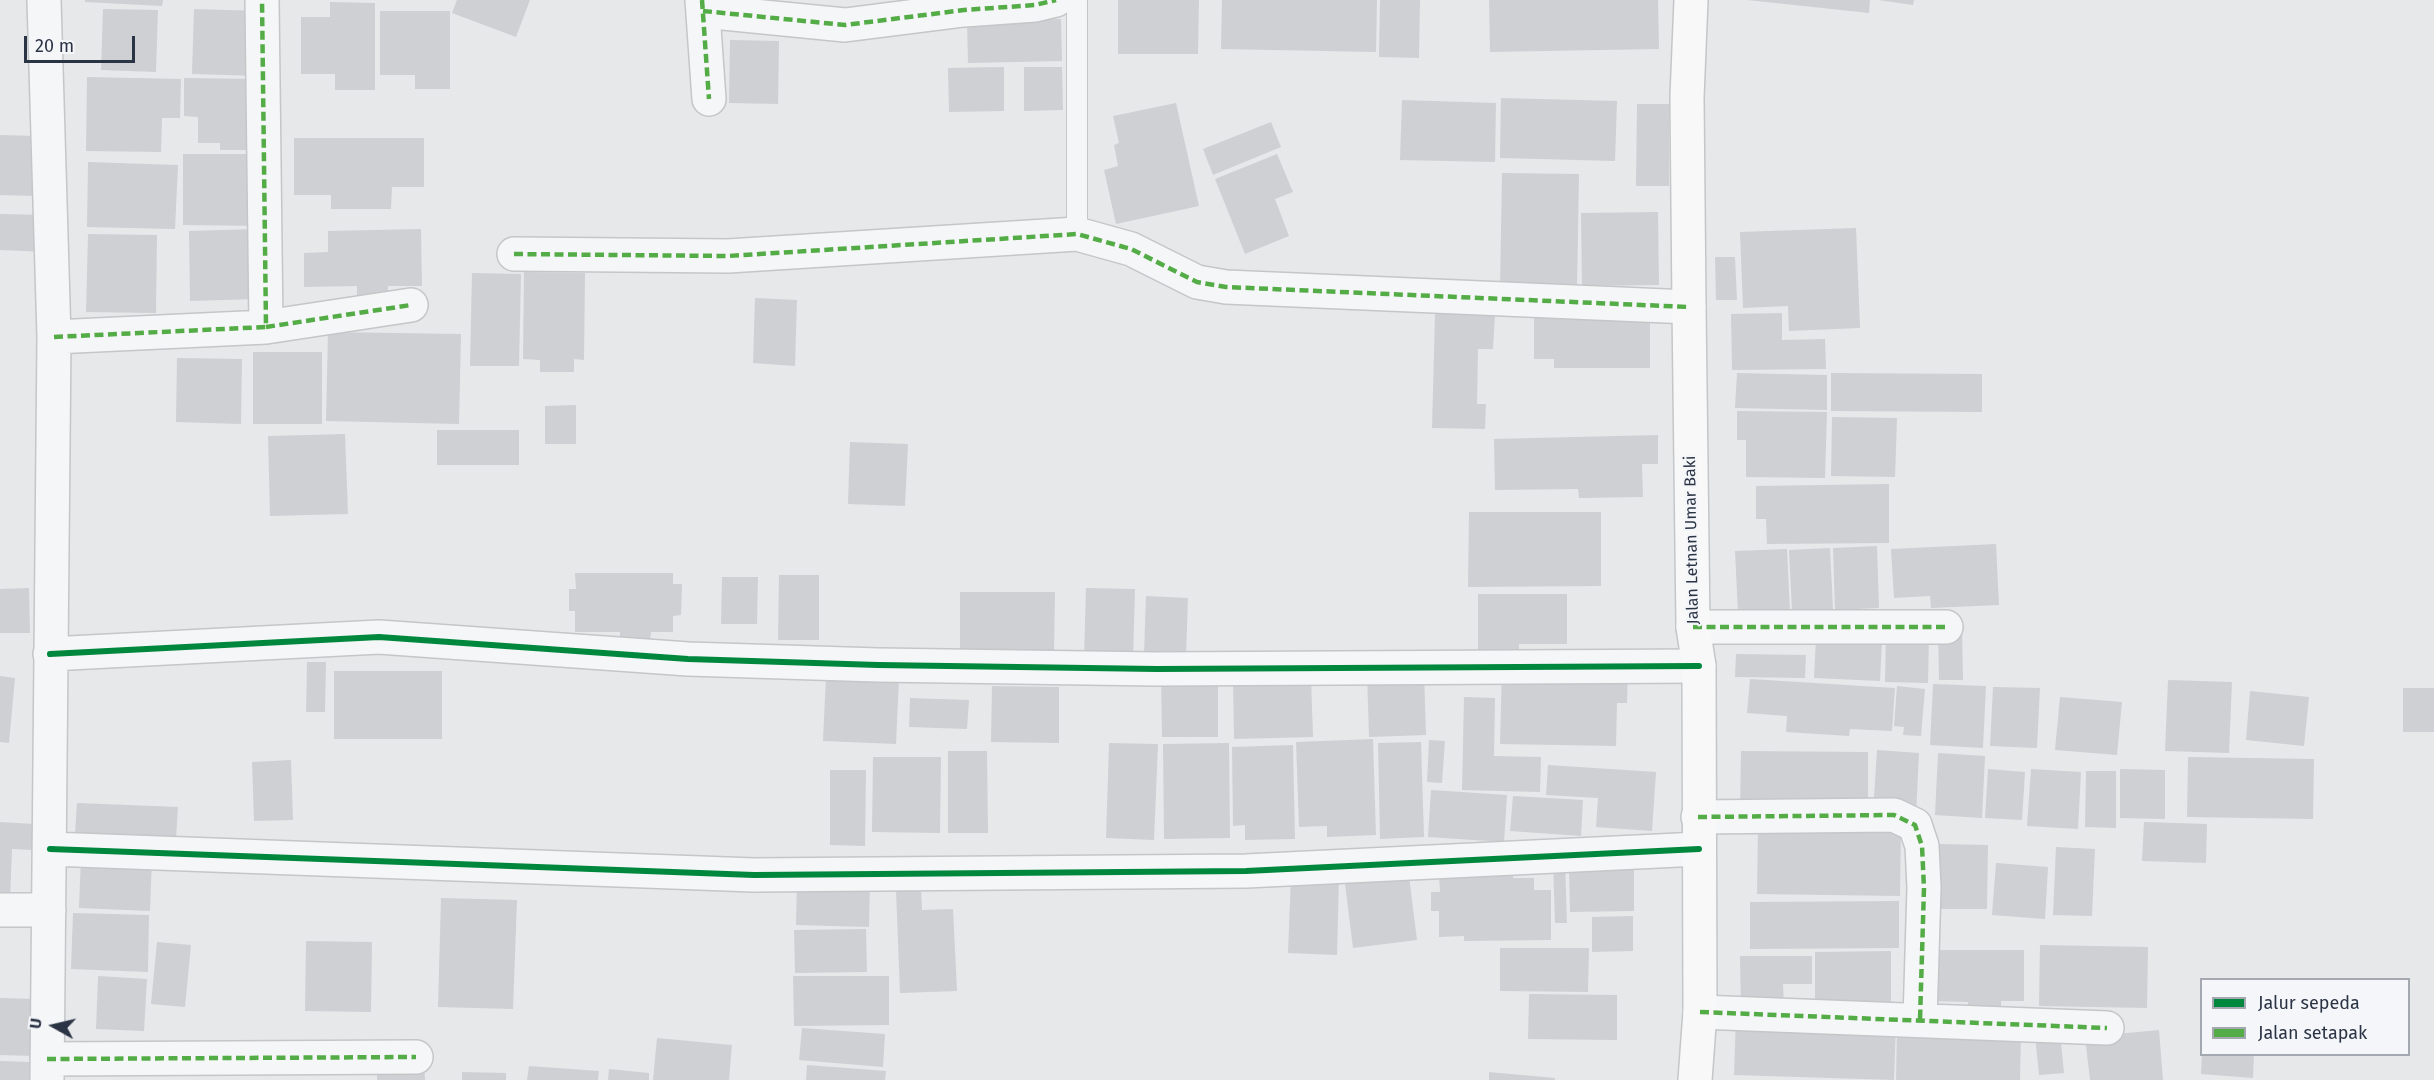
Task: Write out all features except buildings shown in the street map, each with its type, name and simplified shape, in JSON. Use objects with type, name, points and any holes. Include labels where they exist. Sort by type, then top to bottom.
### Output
[{"type":"street","points":[[44,0],[54,337],[47,1069],[416,1057]]},
{"type":"street","points":[[262,0],[266,327]]},
{"type":"street","points":[[709,99],[702,6],[845,25],[964,10],[1035,5],[1056,0]]},
{"type":"street","name":"Jalan Letnan Umar Baki","points":[[1691,0],[1687,98],[1689,307],[1693,627],[1699,666],[1700,1012],[1695,1080]]},
{"type":"street","points":[[514,254],[728,256],[1077,234],[1131,249],[1197,282],[1226,287],[1689,307]]},
{"type":"street","points":[[54,337],[266,327],[411,305]]},
{"type":"street","points":[[1693,627],[1946,627]]},
{"type":"street","points":[[50,654],[379,637],[688,659],[878,665],[1157,669],[1699,666]]},
{"type":"street","points":[[50,849],[754,875],[1246,871],[1894,815],[1915,825],[1922,846],[1924,888],[1920,1020]]},
{"type":"street","points":[[0,909],[49,910]]},
{"type":"street","points":[[1700,1012],[2107,1028]]},
{"type":"lane","points":[[1077,0],[1077,234]]},
{"type":"marked path","points":[[54,337],[266,327],[262,0]]},
{"type":"marked path","points":[[702,0],[709,99]]},
{"type":"marked path","points":[[703,11],[845,25],[964,10],[1035,5],[1056,0]]},
{"type":"marked path","points":[[514,254],[728,256],[1077,234],[1131,249],[1197,282],[1226,287],[1689,307]]},
{"type":"marked path","points":[[266,327],[411,305]]},
{"type":"marked path","points":[[1693,627],[1946,627]]},
{"type":"marked path","points":[[1698,817],[1894,815],[1915,825],[1922,846],[1924,888],[1920,1020]]},
{"type":"marked path","points":[[1700,1012],[2107,1028]]},
{"type":"marked path","points":[[47,1059],[416,1057]]},
{"type":"cycle path","points":[[50,654],[379,637],[688,659],[878,665],[1157,669],[1699,666]]},
{"type":"cycle path","points":[[50,849],[754,875],[1246,871],[1699,849]]}]
